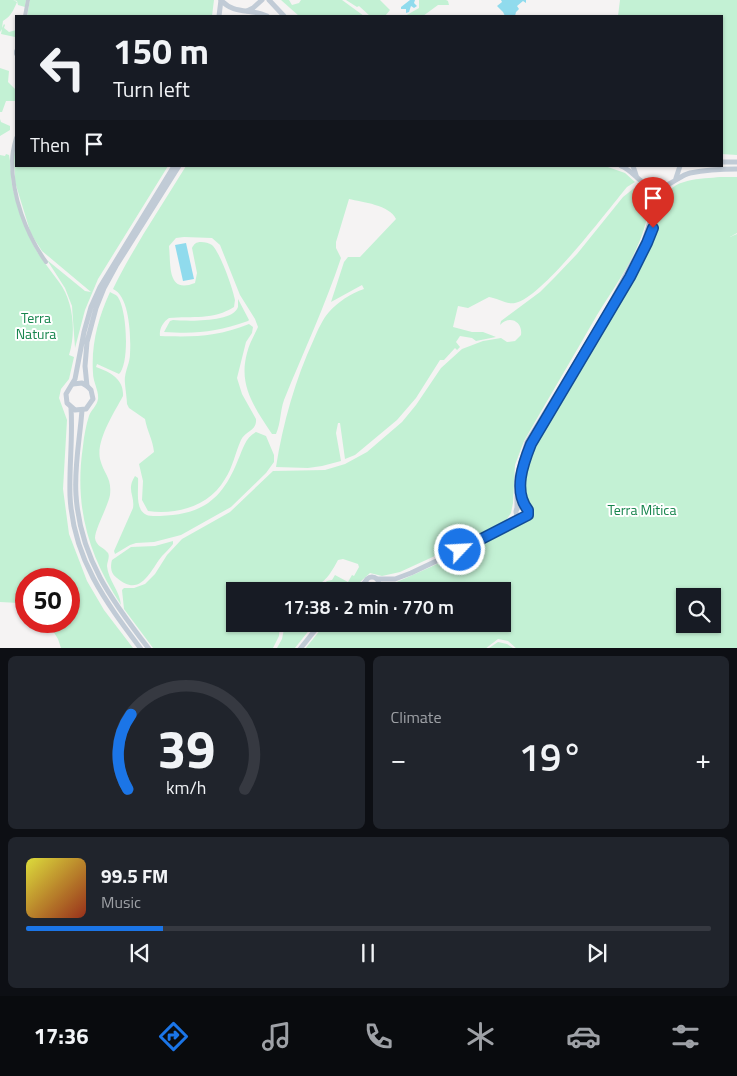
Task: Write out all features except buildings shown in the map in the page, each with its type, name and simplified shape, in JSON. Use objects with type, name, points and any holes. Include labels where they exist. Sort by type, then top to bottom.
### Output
[{"type":"main road","points":[[221,0],[226,5],[240,11],[263,15]]},
{"type":"main road","points":[[219,15],[221,0]]},
{"type":"main road","points":[[247,11],[262,0]]},
{"type":"main road","points":[[269,0],[283,15]]},
{"type":"main road","points":[[235,15],[240,11]]},
{"type":"main road","points":[[723,162],[737,162]]},
{"type":"main road","points":[[73,384],[82,383],[91,390],[92,399],[89,406],[82,410],[71,408],[67,404],[66,394],[73,384],[79,366],[84,332],[91,308],[100,287],[173,167]]},
{"type":"main road","points":[[87,386],[85,366],[87,342],[100,297],[119,262],[178,167]]},
{"type":"main road","points":[[624,167],[647,185],[656,187],[666,186],[680,176],[692,173],[737,169]]},
{"type":"main road","points":[[633,167],[638,178]]},
{"type":"main road","points":[[672,182],[677,176],[680,167]]},
{"type":"main road","points":[[521,519],[516,511],[517,476],[527,442],[602,319],[644,241],[652,215],[652,197],[647,185]]},
{"type":"main road","points":[[389,582],[526,517],[528,513],[521,498],[521,474],[531,444],[630,277],[653,228],[660,198],[666,186]]},
{"type":"main road","points":[[71,408],[73,437],[70,497],[78,541],[90,572],[103,597],[141,648]]},
{"type":"main road","points":[[82,410],[76,469],[76,496],[85,540],[96,571],[108,593],[149,648]]},
{"type":"main road","points":[[506,526],[520,506],[525,507]]},
{"type":"main road","points":[[366,581],[372,577],[377,579],[395,579]]},
{"type":"main road","points":[[300,648],[313,632]]},
{"type":"street","points":[[25,15],[28,0]]},
{"type":"street","points":[[15,144],[12,160],[16,194],[31,237],[46,262]]},
{"type":"green space","points":[[0,0],[13,0],[17,2],[12,13],[3,21],[2,28],[4,24],[4,28],[9,32],[15,30],[15,37],[1,34],[2,29],[0,32]]},
{"type":"green space","points":[[13,0],[26,0],[25,7],[18,5],[17,1]]},
{"type":"green space","points":[[30,0],[214,0],[212,15],[27,15]]},
{"type":"green space","points":[[281,0],[289,0],[292,5],[299,3],[301,0],[342,0],[363,15],[298,15]]},
{"type":"green space","points":[[346,0],[380,0],[390,10],[386,15],[369,15],[359,6],[357,7]]},
{"type":"green space","points":[[419,0],[446,0],[449,5],[438,5],[424,15],[407,15],[419,8]]},
{"type":"green space","points":[[620,0],[737,0],[737,155],[723,154],[723,15],[618,15]]},
{"type":"green space","points":[[0,68],[9,71],[8,82],[15,89],[15,101],[6,101],[2,112],[0,112]]},
{"type":"green space","points":[[0,119],[1,122],[10,126],[10,130],[0,136]]},
{"type":"green space","points":[[15,150],[15,167],[167,167],[98,279],[85,310],[75,348],[72,306],[65,288],[47,260],[85,291],[91,292],[42,251],[31,234],[15,182],[14,155]]},
{"type":"green space","name":"Terra Natura","points":[[6,154],[9,155],[12,185],[20,213],[31,240],[64,290],[71,308],[73,328],[69,355],[74,357],[69,379],[61,389],[59,398],[67,420],[63,489],[69,534],[87,581],[104,610],[133,648],[61,648],[54,633],[80,633],[80,568],[15,568],[15,603],[0,602],[0,155],[5,156]]},
{"type":"green space","points":[[185,167],[608,167],[625,173],[635,182],[627,187],[574,252],[527,298],[512,303],[489,297],[468,308],[458,306],[453,327],[472,332],[483,332],[496,337],[476,341],[472,338],[460,336],[456,342],[460,347],[457,350],[455,348],[444,360],[440,360],[416,398],[397,420],[355,455],[345,459],[340,423],[338,423],[336,433],[341,461],[308,468],[276,467],[282,434],[295,386],[322,322],[336,305],[345,298],[364,289],[362,285],[331,302],[344,262],[348,257],[360,257],[396,219],[393,214],[382,207],[349,199],[336,242],[336,248],[341,258],[321,312],[284,400],[276,434],[272,434],[254,406],[246,386],[245,365],[247,353],[258,327],[240,295],[220,245],[212,238],[176,238],[169,246],[172,276],[175,281],[179,285],[195,283],[197,273],[192,248],[198,242],[210,244],[219,255],[226,271],[235,300],[234,307],[211,316],[169,318],[162,326],[160,336],[205,335],[226,332],[249,324],[253,327],[252,333],[246,342],[237,378],[242,394],[256,419],[253,429],[243,437],[228,474],[219,488],[202,502],[181,510],[148,511],[142,500],[143,481],[139,464],[154,452],[145,419],[129,408],[127,404],[125,379],[130,357],[130,328],[123,300],[119,293],[113,289],[139,242]]},
{"type":"green space","name":"Terra Mítica","points":[[737,177],[737,233],[730,237],[737,234],[737,648],[516,648],[508,641],[498,639],[486,648],[306,648],[319,632],[511,632],[511,582],[397,582],[481,543],[518,523],[530,519],[532,516],[524,486],[525,477],[531,454],[541,432],[647,251],[663,200],[666,200],[668,193],[673,187],[687,181]]},
{"type":"green space","points":[[638,185],[644,190],[646,199],[648,198],[648,213],[639,244],[524,441],[515,465],[513,503],[511,513],[507,519],[499,526],[487,532],[400,572],[382,576],[370,573],[360,582],[348,582],[359,567],[358,564],[343,559],[338,560],[322,582],[226,582],[226,632],[279,632],[273,648],[153,648],[124,609],[122,590],[124,588],[134,588],[145,584],[182,539],[230,512],[273,471],[325,470],[345,464],[367,452],[402,422],[441,368],[462,349],[483,341],[501,338],[507,342],[515,341],[521,335],[518,323],[507,320],[500,325],[501,321],[540,292],[577,254],[623,197]]},
{"type":"green space","points":[[110,292],[117,296],[123,311],[126,348],[125,359],[119,374],[97,364],[96,367],[111,374],[119,381],[123,390],[123,396],[103,435],[99,452],[109,480],[110,495],[95,538],[98,545],[108,553],[108,571],[119,595],[121,605],[100,568],[92,549],[82,509],[80,489],[85,431],[89,416],[98,399],[93,373],[94,342],[102,312]]},
{"type":"green space","points":[[238,299],[248,321],[226,328],[207,331],[187,333],[164,332],[170,321],[173,320],[208,320],[228,316],[238,307]]},
{"type":"green space","points":[[256,432],[266,436],[274,455],[274,462],[266,473],[231,507],[181,535],[154,542],[136,543],[115,554],[114,551],[133,508],[131,485],[135,476],[138,478],[138,502],[142,512],[147,515],[169,515],[196,510],[216,497],[224,487],[247,441]]},
{"type":"green space","points":[[173,541],[173,544],[139,584],[125,584],[112,572],[112,560],[131,547],[155,546]]},
{"type":"green space","points":[[335,575],[348,582],[326,582],[332,580]]},
{"type":"green space","points":[[283,632],[308,632],[295,648],[277,648]]},
{"type":"green space","points":[[498,642],[507,644],[513,648],[489,648]]},
{"type":"water","points":[[410,0],[415,0],[414,3],[417,6],[414,8],[411,6],[409,12],[406,13],[406,9],[401,9],[401,7]]},
{"type":"water","points":[[501,0],[526,0],[526,3],[523,1],[517,6],[519,9],[515,15],[504,15],[497,6],[502,2]]},
{"type":"water","points":[[186,243],[194,279],[183,281],[175,245]]},
{"type":"route","points":[[460,550],[528,515],[528,510],[523,505],[521,498],[521,474],[531,444],[630,277],[653,228]]}]
